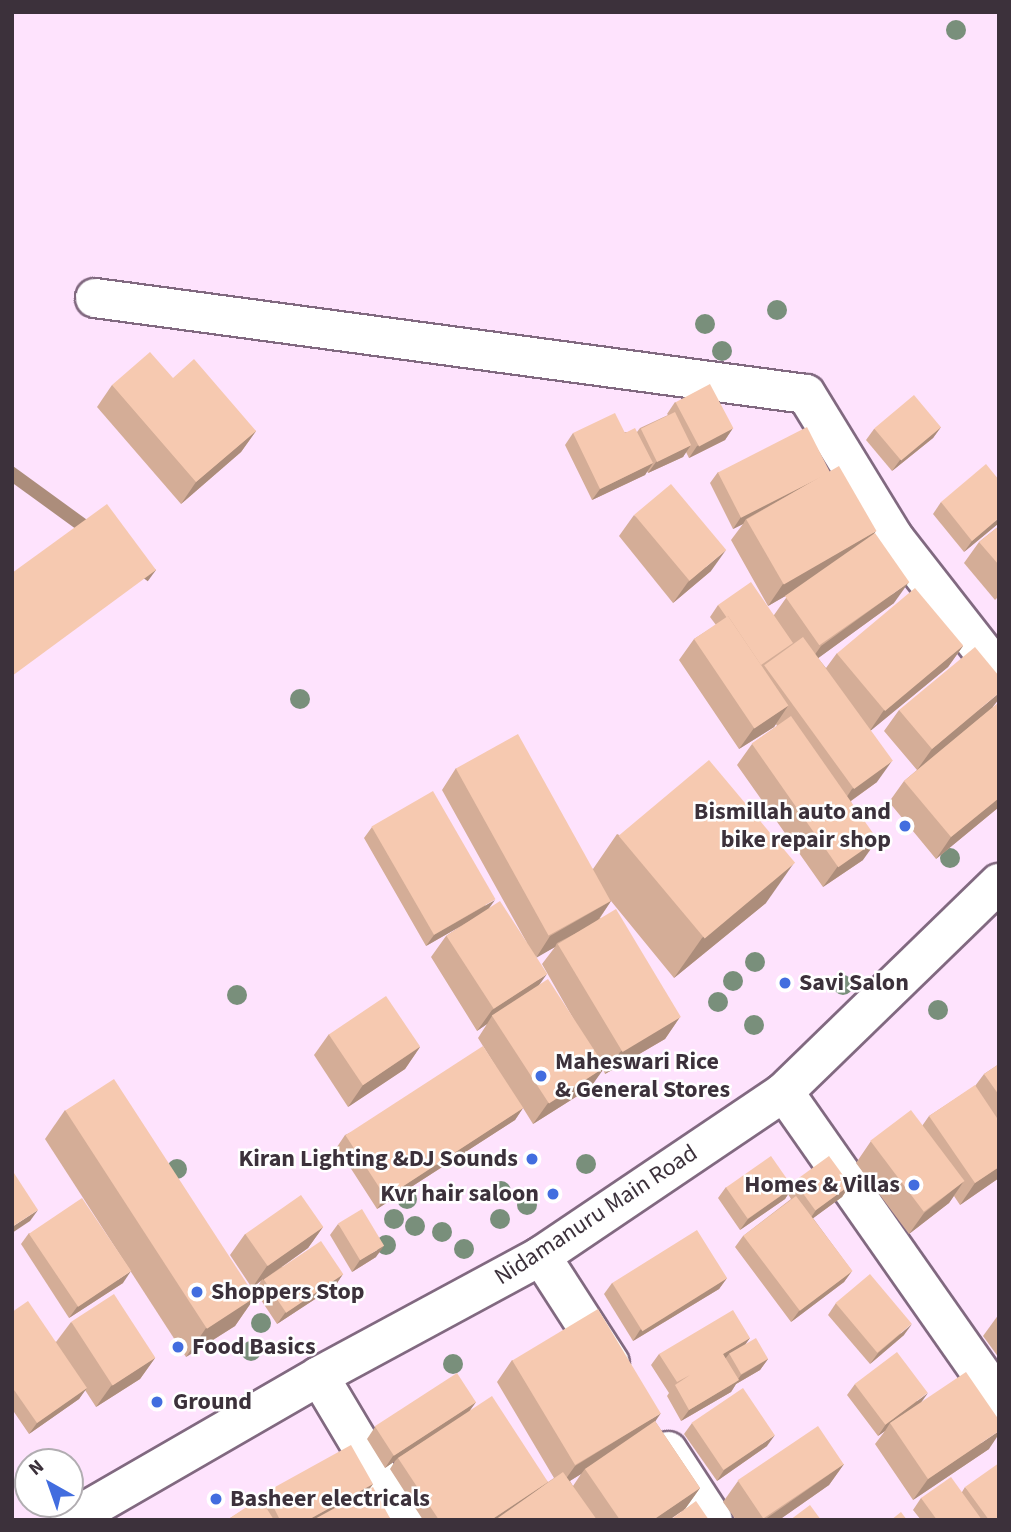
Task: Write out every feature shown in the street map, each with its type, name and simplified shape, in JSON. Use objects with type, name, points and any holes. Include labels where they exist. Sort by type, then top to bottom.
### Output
[{"type":"street","points":[[95,298],[806,394],[895,539],[999,672]]},
{"type":"street","name":"Nidamanuru Main Road","points":[[70,1520],[319,1376],[541,1256],[784,1092],[999,883]]},
{"type":"street","points":[[784,1092],[999,1399]]},
{"type":"street","points":[[541,1256],[713,1520]]},
{"type":"street","points":[[319,1376],[405,1520]]},
{"type":"building","points":[[150,352],[173,378],[194,359],[256,431],[196,482],[112,385]]},
{"type":"building","points":[[710,384],[733,428],[699,446],[676,402]]},
{"type":"building","points":[[914,395],[941,427],[901,461],[874,428]]},
{"type":"building","points":[[675,412],[691,445],[657,462],[641,429]]},
{"type":"building","points":[[615,413],[625,433],[635,428],[653,463],[600,489],[573,433]]},
{"type":"building","points":[[807,427],[830,472],[741,518],[718,472]]},
{"type":"building","points":[[986,464],[999,480],[999,518],[972,541],[941,502]]},
{"type":"building","points":[[839,466],[876,531],[784,584],[746,520]]},
{"type":"building","points":[[671,484],[726,550],[690,581],[634,515]]},
{"type":"building","points":[[107,504],[156,570],[12,676],[12,573]]},
{"type":"building","points":[[999,526],[999,565],[979,542]]},
{"type":"building","points":[[875,533],[909,582],[819,645],[785,596]]},
{"type":"building","points":[[751,582],[793,643],[761,665],[718,605]]},
{"type":"building","points":[[915,588],[963,645],[885,711],[837,654]]},
{"type":"building","points":[[728,616],[788,706],[754,728],[694,639]]},
{"type":"building","points":[[803,637],[893,761],[854,789],[764,665]]},
{"type":"building","points":[[975,647],[999,676],[999,693],[932,749],[899,710]]},
{"type":"building","points":[[999,702],[999,798],[951,837],[904,781]]},
{"type":"building","points":[[791,716],[878,840],[838,867],[752,744]]},
{"type":"building","points":[[518,734],[611,901],[549,935],[456,768]]},
{"type":"building","points":[[709,760],[795,863],[705,938],[619,836]]},
{"type":"building","points":[[433,791],[496,899],[434,935],[372,826]]},
{"type":"building","points":[[500,901],[547,974],[494,1009],[446,936]]},
{"type":"building","points":[[616,909],[681,1017],[623,1052],[558,944]]},
{"type":"building","points":[[548,979],[605,1067],[549,1104],[492,1015]]},
{"type":"building","points":[[386,996],[420,1047],[363,1085],[329,1035]]},
{"type":"building","points":[[483,1046],[523,1108],[386,1197],[345,1135]]},
{"type":"building","points":[[999,1064],[999,1095],[984,1074]]},
{"type":"building","points":[[114,1079],[256,1297],[207,1329],[65,1111]]},
{"type":"building","points":[[975,1085],[999,1121],[999,1167],[975,1183],[929,1116]]},
{"type":"building","points":[[911,1110],[965,1181],[924,1212],[870,1141]]},
{"type":"building","points":[[771,1156],[793,1187],[748,1219],[726,1188]]},
{"type":"building","points":[[829,1156],[850,1185],[815,1210],[794,1181]]},
{"type":"building","points":[[12,1170],[38,1210],[12,1227]]},
{"type":"building","points":[[301,1195],[323,1227],[268,1266],[245,1234]]},
{"type":"building","points":[[796,1196],[853,1271],[800,1311],[743,1236]]},
{"type":"building","points":[[82,1198],[131,1271],[78,1307],[29,1234]]},
{"type":"building","points":[[362,1209],[384,1246],[360,1260],[338,1223]]},
{"type":"building","points":[[697,1230],[727,1278],[642,1331],[612,1283]]},
{"type":"building","points":[[321,1241],[343,1274],[286,1313],[264,1280]]},
{"type":"building","points":[[870,1274],[912,1324],[877,1353],[836,1303]]},
{"type":"building","points":[[114,1294],[155,1358],[113,1386],[71,1322]]},
{"type":"building","points":[[28,1301],[87,1388],[37,1423],[12,1387],[12,1312]]},
{"type":"building","points":[[598,1309],[661,1414],[575,1465],[512,1361]]},
{"type":"building","points":[[733,1310],[750,1338],[723,1354],[739,1380],[689,1410],[675,1385],[690,1375],[677,1382],[659,1354]]},
{"type":"building","points":[[756,1338],[768,1359],[741,1374],[729,1354]]},
{"type":"building","points":[[897,1352],[928,1393],[885,1425],[855,1384]]},
{"type":"building","points":[[966,1372],[999,1420],[999,1431],[928,1479],[890,1423]]},
{"type":"building","points":[[457,1373],[476,1402],[394,1456],[375,1426]]},
{"type":"building","points":[[743,1388],[775,1435],[723,1470],[692,1423]]},
{"type":"building","points":[[492,1396],[548,1482],[491,1520],[439,1520],[398,1458]]},
{"type":"building","points":[[655,1421],[700,1488],[653,1520],[620,1520],[585,1469]]},
{"type":"building","points":[[818,1426],[844,1464],[763,1518],[738,1480]]},
{"type":"building","points":[[351,1445],[373,1484],[308,1520],[280,1520],[266,1492]]},
{"type":"building","points":[[999,1463],[999,1520],[989,1520],[965,1487]]},
{"type":"building","points":[[563,1472],[597,1520],[495,1520]]},
{"type":"building","points":[[951,1477],[982,1520],[937,1520],[921,1498]]},
{"type":"building","points":[[373,1487],[391,1520],[313,1520]]},
{"type":"building","points":[[260,1498],[274,1520],[227,1520]]},
{"type":"building","points":[[696,1501],[709,1520],[670,1520]]},
{"type":"building","points":[[810,1505],[821,1520],[790,1520]]},
{"type":"building","points":[[901,1512],[907,1520],[891,1520]]},
{"type":"place","name":"Bismillah auto and bike repair shop","points":[[905,826]]},
{"type":"place","name":"Savi Salon","points":[[785,983]]},
{"type":"place","name":"Maheswari Rice & General Stores","points":[[541,1076]]},
{"type":"place","name":"Kiran Lighting &DJ Sounds","points":[[532,1159]]},
{"type":"place","name":"Homes & Villas","points":[[914,1185]]},
{"type":"place","name":"Kvr hair saloon","points":[[553,1194]]},
{"type":"place","name":"Shoppers Stop","points":[[197,1292]]},
{"type":"place","name":"Food Basics","points":[[178,1347]]},
{"type":"place","name":"Ground","points":[[157,1402]]},
{"type":"place","name":"Basheer electricals","points":[[216,1499]]}]
